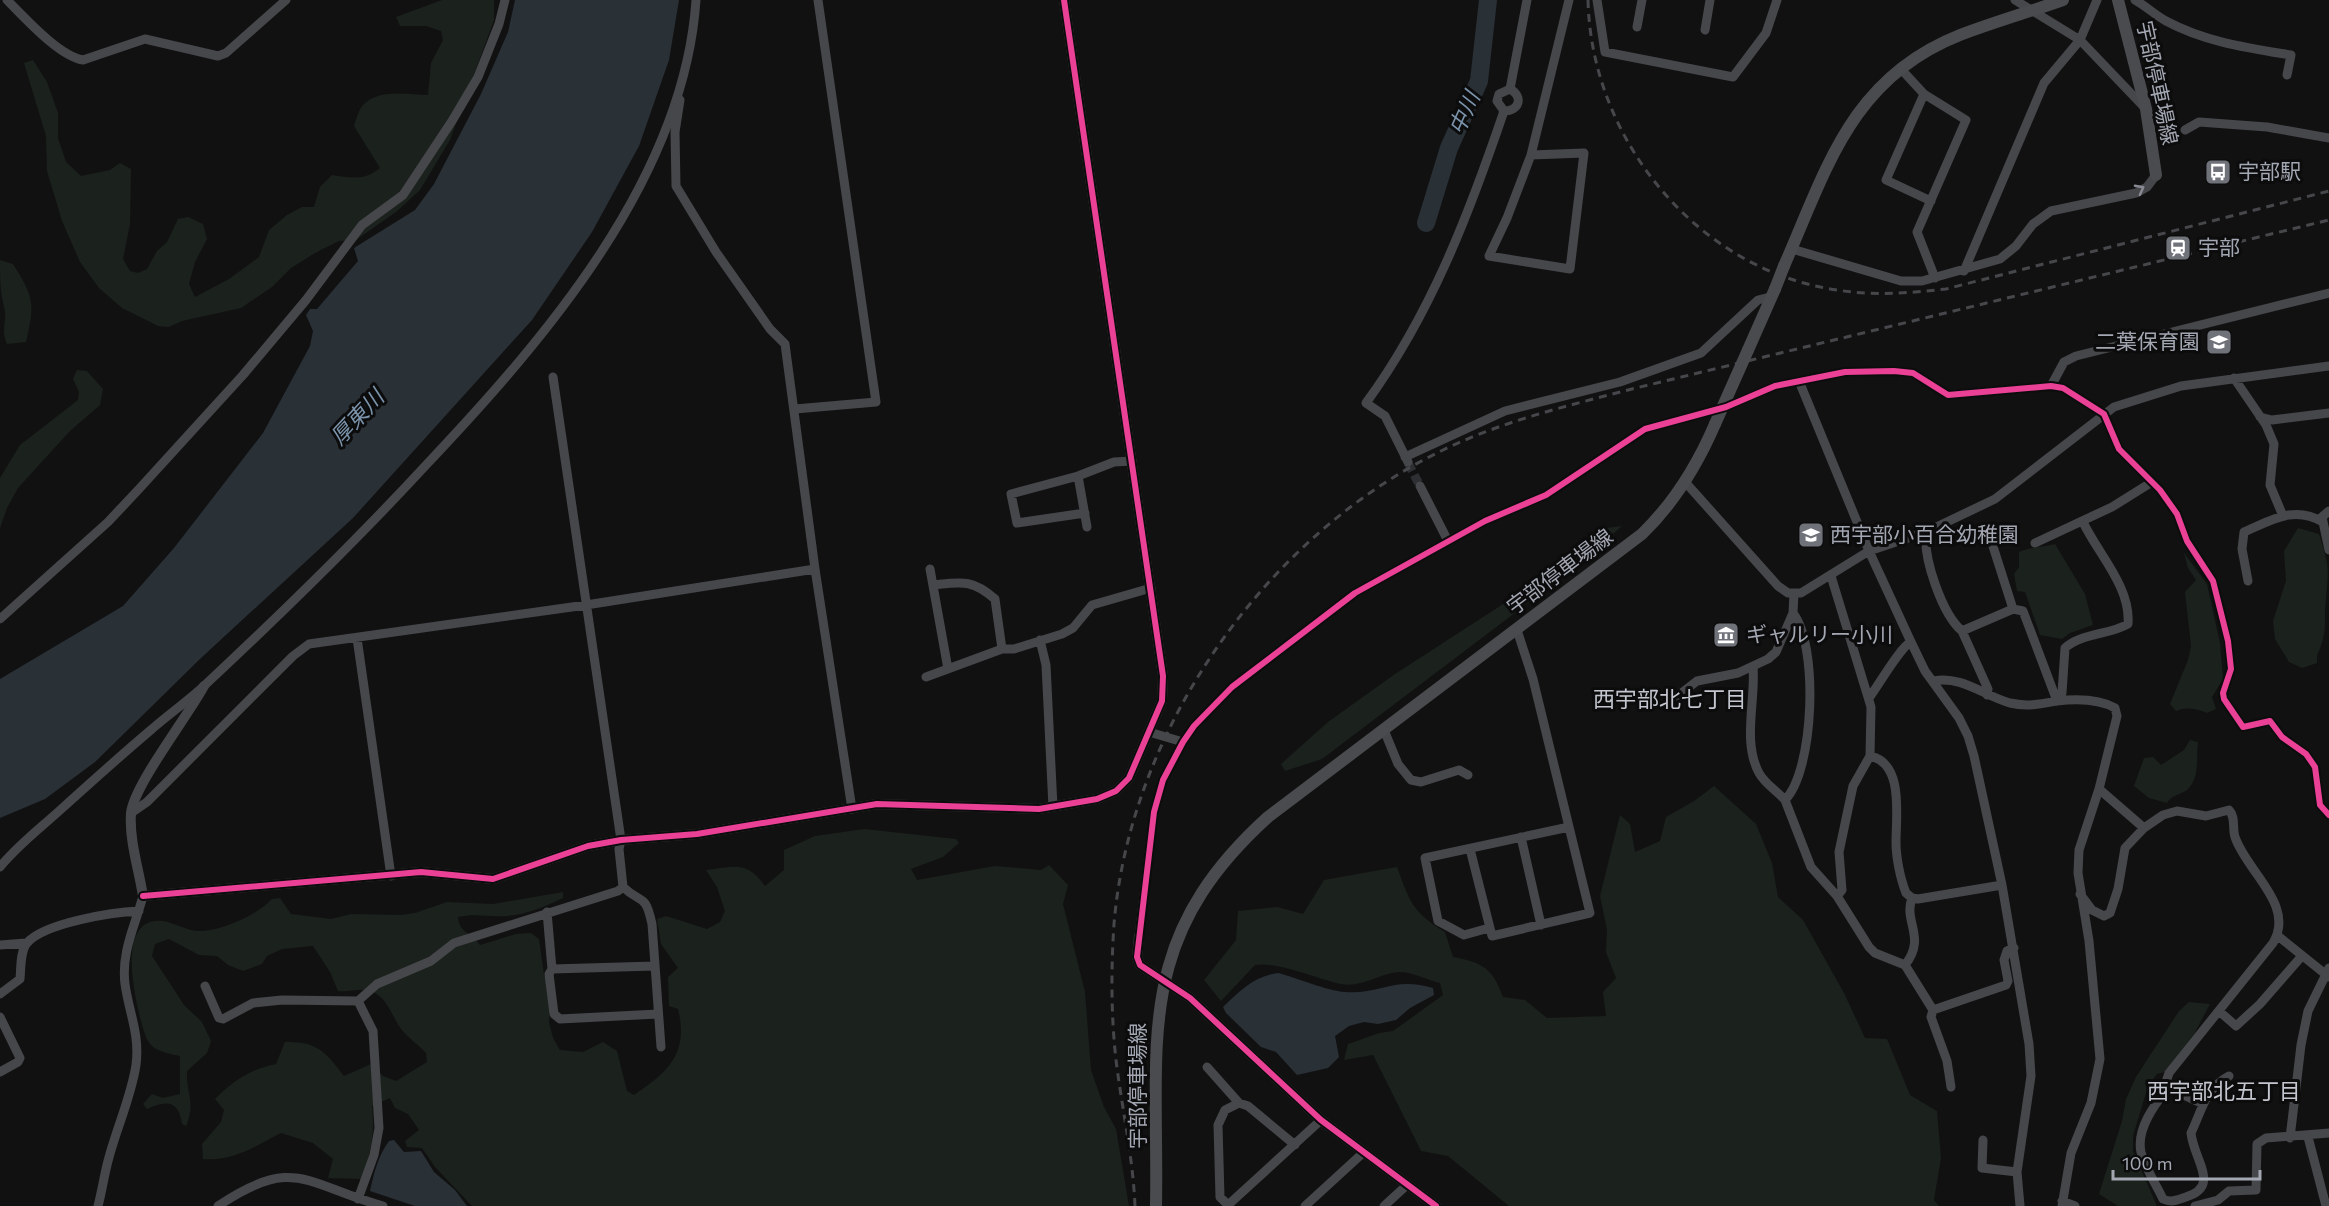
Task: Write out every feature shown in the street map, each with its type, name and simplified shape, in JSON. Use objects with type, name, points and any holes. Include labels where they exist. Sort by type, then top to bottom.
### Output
[{"type":"main road","name":"宇部停車場線","points":[[1156,1206],[1155,1043],[1164,980],[1170,957],[1194,904],[1231,852],[1268,817],[1642,534],[1686,483],[1715,424],[1784,266],[1849,126],[1874,92],[1900,68],[1959,35],[2047,3],[2063,0]]},
{"type":"main road","name":"宇部停車場線","points":[[2118,0],[2146,109],[2156,175]]},
{"type":"street","points":[[8,0],[37,29],[74,59],[83,60],[145,39],[218,56],[226,53],[286,0]]},
{"type":"street","points":[[0,619],[108,522],[140,489],[243,375],[306,300],[362,225],[403,195],[478,77],[499,24],[505,0]]},
{"type":"street","points":[[0,867],[134,745],[204,686],[393,501],[529,352],[591,268],[647,170],[689,54],[696,0]]},
{"type":"street","points":[[795,409],[876,402],[818,0]]},
{"type":"street","points":[[143,896],[421,873],[493,879],[588,846],[621,840],[697,834],[886,804],[1039,809],[1097,799],[1116,791],[1129,778],[1164,691],[1064,0]]},
{"type":"street","points":[[1510,89],[1527,0]]},
{"type":"street","points":[[1531,154],[1584,153],[1570,269],[1489,255],[1507,218],[1531,154],[1569,0]]},
{"type":"street","points":[[1597,0],[1605,52],[1733,77],[1766,33],[1777,0]]},
{"type":"street","points":[[1637,27],[1642,0]]},
{"type":"street","points":[[1705,30],[1710,0]]},
{"type":"street","points":[[2015,0],[2080,40],[2146,109]]},
{"type":"street","points":[[1964,270],[2044,83],[2080,40],[2097,0]]},
{"type":"street","points":[[2135,0],[2165,21],[2196,34],[2230,44],[2291,55],[2287,75]]},
{"type":"street","points":[[1900,68],[1924,94],[1966,120],[1917,232],[1935,278]]},
{"type":"street","points":[[678,89],[680,94],[675,132],[676,186],[716,252],[770,329],[785,344],[815,568],[852,809]]},
{"type":"street","points":[[1510,89],[1519,99],[1512,111],[1504,111],[1497,100],[1504,90],[1510,89]]},
{"type":"street","points":[[1924,94],[1886,180],[1931,201]]},
{"type":"street","points":[[1504,111],[1469,213],[1428,305],[1395,363],[1366,403],[1385,416],[1407,460],[1505,411],[1620,382],[1701,353],[1758,300],[1772,293]]},
{"type":"street","points":[[2185,130],[2199,122],[2267,127],[2329,138]]},
{"type":"street","points":[[1792,249],[1910,283],[1935,278],[1992,263],[2007,255],[2034,224],[2051,211],[2141,190],[2156,175]]},
{"type":"street","points":[[2051,386],[2064,362],[2076,356],[2329,293]]},
{"type":"street","points":[[1686,483],[1783,591],[1806,592],[1869,551],[1926,532],[1995,499],[2104,414],[2123,404],[2181,386],[2329,366]]},
{"type":"street","points":[[1436,1206],[1321,1120],[1190,998],[1140,965],[1137,957],[1154,812],[1164,780],[1183,742],[1217,702],[1287,643],[1355,593],[1485,521],[1546,495],[1645,429],[1726,407],[1775,386],[1845,372],[1913,373],[1948,395],[2051,386],[2063,388],[2104,414],[2119,449],[2170,502],[2187,541],[2213,580],[2228,641],[2231,669],[2223,693],[2224,699],[2243,727],[2271,721],[2282,737],[2306,754],[2315,767],[2320,805],[2329,815]]},
{"type":"street","points":[[553,377],[621,840],[619,849],[623,887]]},
{"type":"street","points":[[2234,378],[2274,444],[2270,485],[2283,516]]},
{"type":"street","points":[[1799,381],[1869,551],[1911,642],[1925,671],[1934,681],[1968,736],[2002,885],[2024,999],[2031,1076],[2017,1172],[2020,1206]]},
{"type":"street","points":[[2259,417],[2272,420],[2329,413]]},
{"type":"street","points":[[1084,513],[1017,523],[1011,494],[1078,476],[1114,462],[1132,461]]},
{"type":"street","points":[[1078,476],[1087,527]]},
{"type":"street","points":[[2035,543],[2083,522],[2152,482]]},
{"type":"street","points":[[1420,486],[1448,541]]},
{"type":"street","points":[[2329,511],[2322,517],[2329,550]]},
{"type":"street","points":[[2248,581],[2242,549],[2244,532],[2283,516],[2302,514],[2323,522]]},
{"type":"street","points":[[2057,700],[2062,693],[2065,648],[2079,640],[2118,630],[2128,624],[2129,612],[2120,585],[2093,545],[2083,522]]},
{"type":"street","points":[[1926,532],[1933,574],[1944,605],[1954,624],[1962,631],[1988,689],[1987,695]]},
{"type":"street","points":[[1990,537],[2013,609]]},
{"type":"street","points":[[131,813],[156,794],[301,649],[309,644],[586,605],[815,568]]},
{"type":"street","points":[[930,569],[948,669]]},
{"type":"street","points":[[1831,576],[1869,698],[1870,756],[1853,786],[1849,801],[1839,852],[1842,890],[1837,896]]},
{"type":"street","points":[[933,585],[964,582],[973,584],[995,599],[1002,648]]},
{"type":"street","points":[[926,677],[1002,648],[1014,649],[1062,634],[1073,628],[1092,605],[1150,588]]},
{"type":"street","points":[[1670,702],[1697,681],[1738,673],[1776,652],[1793,613],[1794,593]]},
{"type":"street","points":[[1962,631],[2013,609],[2023,611],[2057,700]]},
{"type":"street","points":[[1785,800],[1793,790],[1798,773],[1812,707],[1808,657],[1800,621],[1793,613]]},
{"type":"street","points":[[1470,849],[1492,936],[1590,913],[1533,679],[1517,630]]},
{"type":"street","points":[[357,638],[391,876]]},
{"type":"street","points":[[1040,640],[1046,665],[1053,807]]},
{"type":"street","points":[[1869,698],[1887,675],[1903,645],[1911,642]]},
{"type":"street","points":[[1753,666],[1751,739],[1754,760],[1764,780],[1785,800],[1811,867],[1837,896],[1869,947],[1875,953],[1905,965],[1933,1010],[1931,1017],[1947,1061],[1952,1088]]},
{"type":"street","points":[[1934,681],[1945,679],[1958,682],[1987,695],[2024,706],[2057,700],[2109,704],[2115,708],[2117,716],[2099,789],[2079,850],[2080,894],[2089,941],[2100,1059],[2091,1103],[2071,1153],[2062,1203],[2075,1206]]},
{"type":"street","points":[[98,1206],[108,1161],[127,1104],[136,1065],[135,1024],[125,984],[124,961],[126,943],[143,896],[131,828],[131,813],[136,796],[204,686]]},
{"type":"street","points":[[1384,730],[1398,764],[1410,780],[1421,782],[1459,770],[1468,775]]},
{"type":"street","points":[[1149,732],[1183,742]]},
{"type":"street","points":[[1870,756],[1882,758],[1890,773],[1898,819],[1896,842],[1899,863],[1904,889],[1912,898]]},
{"type":"street","points":[[2099,789],[2144,828]]},
{"type":"street","points":[[2080,894],[2092,910],[2104,916],[2110,914],[2118,889],[2125,848],[2144,828],[2163,815],[2177,811],[2206,816],[2229,810],[2232,814],[2235,837],[2278,913],[2281,924],[2278,936],[2169,1073],[2166,1082],[2168,1088],[2203,1104]]},
{"type":"street","points":[[1489,928],[1464,935],[1438,921],[1425,858],[1569,827]]},
{"type":"street","points":[[1521,837],[1541,925]]},
{"type":"street","points":[[1912,898],[1944,896],[2002,885]]},
{"type":"street","points":[[205,986],[219,1018],[223,1019],[254,1003],[282,999],[358,1001],[377,984],[431,961],[454,943],[484,936],[547,912],[618,891],[623,887]]},
{"type":"street","points":[[623,887],[646,901],[649,907],[661,1047]]},
{"type":"street","points":[[1905,965],[1916,941],[1910,905],[1912,898]]},
{"type":"street","points":[[0,945],[26,943],[47,931],[76,922],[139,911]]},
{"type":"street","points":[[547,912],[552,969],[549,974],[554,1014],[560,1019],[658,1014]]},
{"type":"street","points":[[2278,936],[2301,957],[2328,974],[2308,1011],[2301,1045],[2290,1138]]},
{"type":"street","points":[[0,994],[20,979],[26,943]]},
{"type":"street","points":[[1933,1010],[2006,985],[2008,981],[2004,960],[2007,951],[2014,948]]},
{"type":"street","points":[[2219,1011],[2236,1026],[2260,1004],[2301,957]]},
{"type":"street","points":[[552,969],[655,966]]},
{"type":"street","points":[[358,1001],[365,1010],[373,1031],[379,1128],[374,1155],[358,1199]]},
{"type":"street","points":[[0,1017],[20,1058],[18,1062],[0,1072]]},
{"type":"street","points":[[1207,1067],[1239,1103],[1248,1106],[1295,1145]]},
{"type":"street","points":[[2168,1088],[2153,1105],[2141,1144],[2141,1152],[2163,1199],[2171,1202],[2198,1193],[2204,1188],[2205,1180],[2190,1133],[2203,1104],[2216,1083],[2229,1076]]},
{"type":"street","points":[[1239,1103],[1226,1110],[1218,1125],[1220,1197],[1228,1205],[1321,1120]]},
{"type":"street","points":[[2195,1206],[2218,1200],[2229,1191],[2256,1190],[2257,1144],[2266,1138],[2329,1134]]},
{"type":"street","points":[[2308,1137],[2326,1206]]},
{"type":"street","points":[[1983,1140],[1982,1168],[2017,1172]]},
{"type":"street","points":[[1305,1206],[1364,1152]]},
{"type":"street","points":[[218,1206],[261,1181],[283,1176],[314,1180],[358,1199],[383,1206]]},
{"type":"street","points":[[1384,1206],[1407,1185]]},
{"type":"shaded area","points":[[442,0],[494,0],[494,20],[450,140],[420,190],[396,212],[356,240],[339,241],[315,253],[291,268],[272,287],[241,308],[182,321],[169,327],[158,326],[122,308],[99,288],[80,262],[62,221],[47,171],[46,136],[24,63],[33,60],[47,82],[58,113],[58,138],[66,162],[81,176],[110,170],[120,163],[131,169],[130,224],[123,259],[130,271],[138,273],[147,269],[157,251],[167,242],[178,219],[188,217],[203,224],[207,239],[195,262],[189,284],[195,297],[229,279],[259,257],[269,230],[287,215],[302,207],[314,207],[320,187],[332,175],[363,177],[380,168],[354,126],[357,117],[364,104],[378,96],[386,94],[428,95],[431,63],[443,40],[441,31],[426,26],[400,26],[396,17]]},
{"type":"shaded area","points":[[0,260],[13,264],[29,293],[31,318],[26,342],[7,344],[5,339]]},
{"type":"shaded area","points":[[77,370],[87,371],[103,389],[100,405],[70,431],[18,488],[7,508],[0,528],[0,478],[20,445],[78,400],[79,392],[73,379]]},
{"type":"shaded area","points":[[1622,526],[1574,568],[1322,759],[1285,771],[1281,764],[1328,722],[1395,674],[1554,571],[1581,552],[1606,528]]},
{"type":"shaded area","points":[[2298,528],[2319,534],[2328,572],[2324,632],[2317,663],[2302,668],[2289,662],[2275,639],[2273,621],[2286,581],[2284,551]]},
{"type":"shaded area","points":[[2055,544],[2085,594],[2093,625],[2070,633],[2062,639],[2040,635],[2025,592],[2017,591],[2014,574],[2019,567],[2019,552]]},
{"type":"shaded area","points":[[2184,553],[2207,584],[2220,643],[2223,679],[2212,697],[2216,709],[2207,713],[2191,709],[2176,711],[2170,704],[2188,660],[2191,646],[2185,592],[2196,580],[2188,568]]},
{"type":"shaded area","points":[[2190,740],[2198,742],[2197,761],[2194,780],[2187,790],[2167,803],[2149,798],[2134,786],[2144,758],[2153,757],[2161,765],[2184,750]]},
{"type":"shaded area","points":[[1714,786],[1756,824],[1772,863],[1778,897],[1803,920],[1844,993],[1865,1038],[1887,1039],[1910,1095],[1937,1111],[1941,1158],[1934,1200],[1939,1206],[1509,1206],[1448,1156],[1421,1151],[1373,1055],[1344,1060],[1348,1044],[1379,1033],[1393,1031],[1443,995],[1440,983],[1400,972],[1349,985],[1264,964],[1255,965],[1221,1001],[1204,980],[1236,940],[1238,911],[1277,907],[1303,914],[1324,880],[1397,867],[1409,898],[1419,912],[1445,932],[1453,957],[1486,968],[1495,979],[1503,997],[1525,1000],[1547,1018],[1606,1016],[1603,992],[1616,978],[1606,952],[1607,930],[1600,896],[1620,815],[1630,824],[1635,852],[1660,841],[1666,817]]},
{"type":"shaded area","points":[[864,829],[956,839],[959,843],[943,857],[911,869],[917,880],[995,866],[1041,870],[1049,865],[1068,885],[1063,904],[1085,992],[1091,1070],[1104,1107],[1116,1129],[1129,1206],[472,1206],[435,1167],[422,1148],[407,1147],[405,1141],[419,1130],[408,1114],[395,1108],[390,1098],[372,1106],[371,1144],[361,1179],[328,1178],[333,1159],[313,1143],[281,1133],[234,1156],[203,1159],[202,1144],[221,1122],[224,1110],[215,1099],[243,1077],[258,1069],[276,1064],[285,1042],[305,1044],[320,1050],[332,1060],[344,1076],[371,1064],[383,1076],[396,1081],[427,1062],[426,1053],[402,1030],[384,1000],[379,996],[366,990],[338,991],[330,972],[313,946],[282,949],[267,956],[262,964],[243,971],[228,965],[217,956],[199,955],[169,939],[155,944],[152,956],[184,1005],[202,1022],[211,1041],[207,1053],[187,1071],[190,1111],[186,1126],[182,1124],[175,1106],[166,1103],[147,1109],[143,1104],[152,1094],[163,1098],[180,1094],[180,1056],[158,1050],[149,1043],[135,995],[133,944],[138,931],[148,923],[163,921],[194,931],[208,930],[238,921],[258,911],[272,899],[280,898],[291,914],[331,919],[351,914],[401,915],[415,913],[447,902],[493,904],[563,892],[563,898],[528,912],[505,916],[464,916],[458,917],[459,922],[463,930],[480,945],[516,934],[531,933],[539,939],[544,975],[552,988],[549,1022],[553,1038],[560,1050],[583,1052],[603,1042],[617,1051],[627,1091],[634,1095],[666,1070],[678,1050],[681,1038],[678,1009],[669,1006],[668,977],[678,968],[661,944],[657,919],[666,916],[707,929],[720,922],[725,911],[717,887],[706,870],[740,867],[752,872],[765,886],[784,870],[784,850],[815,836]]},
{"type":"shaded area","points":[[2189,1002],[2210,1004],[2194,1034],[2165,1072],[2157,1074],[2148,1086],[2133,1136],[2133,1151],[2157,1206],[2118,1206],[2099,1194],[2122,1121],[2126,1099],[2136,1077],[2179,1011]]},
{"type":"water","name":"厚東川","points":[[515,0],[679,0],[669,60],[639,146],[592,232],[532,320],[353,518],[201,658],[95,762],[45,799],[0,818],[0,679],[123,606],[174,548],[263,433],[310,346],[313,331],[306,315],[310,309],[317,309],[358,261],[354,248],[415,210],[434,184],[481,94],[508,32]]},
{"type":"water","points":[[1278,973],[1345,992],[1368,991],[1408,984],[1433,988],[1434,995],[1410,1008],[1396,1020],[1378,1024],[1364,1022],[1349,1026],[1335,1036],[1339,1057],[1328,1068],[1297,1075],[1276,1052],[1261,1047],[1226,1013],[1223,1007],[1255,981]]},
{"type":"water","points":[[394,1140],[404,1152],[421,1151],[434,1172],[455,1190],[467,1206],[415,1206],[370,1191],[382,1153],[389,1141]]},
{"type":"waterway","name":"中川","points":[[1426,223],[1449,148],[1479,81],[1488,0]]},
{"type":"tunnel","points":[[1408,463],[1420,486]]},
{"type":"railway","points":[[1588,0],[1594,52],[1608,101],[1631,148],[1661,190],[1697,226],[1739,256],[1786,277],[1837,290],[1864,293],[1905,293],[1946,289],[2329,191]]},
{"type":"railway","points":[[1135,1206],[1130,1151],[1114,1043],[1112,1009],[1114,924],[1125,851],[1147,780],[1178,711],[1218,646],[1265,587],[1318,533],[1377,488],[1441,451],[1487,431],[1535,415],[1632,389],[2329,220]]},
{"type":"cycle path","points":[[143,896],[421,872],[493,879],[588,846],[621,840],[697,834],[877,804],[1039,809],[1097,799],[1116,791],[1129,778],[1162,701],[1163,676],[1064,0]]},
{"type":"cycle path","points":[[1436,1206],[1321,1120],[1190,998],[1140,965],[1137,957],[1154,812],[1163,780],[1183,742],[1194,726],[1232,687],[1355,593],[1485,521],[1546,495],[1645,429],[1726,407],[1775,386],[1845,372],[1913,373],[1948,395],[2051,386],[2063,388],[2104,414],[2119,449],[2160,490],[2177,514],[2187,541],[2213,581],[2228,641],[2231,669],[2223,693],[2224,699],[2243,727],[2270,721],[2282,737],[2306,754],[2315,767],[2320,805],[2329,815]]},
{"type":"place","name":"宇部駅","points":[[2218,172]]},
{"type":"place","name":"宇部","points":[[2178,248]]},
{"type":"place","name":"二葉保育園","points":[[2219,342]]},
{"type":"place","name":"西宇部小百合幼稚園","points":[[1811,535]]},
{"type":"place","name":"ギャルリー小川","points":[[1726,635]]},
{"type":"district","name":"西宇部北七丁目","points":[[1670,699]]},
{"type":"district","name":"西宇部北五丁目","points":[[2224,1091]]}]
